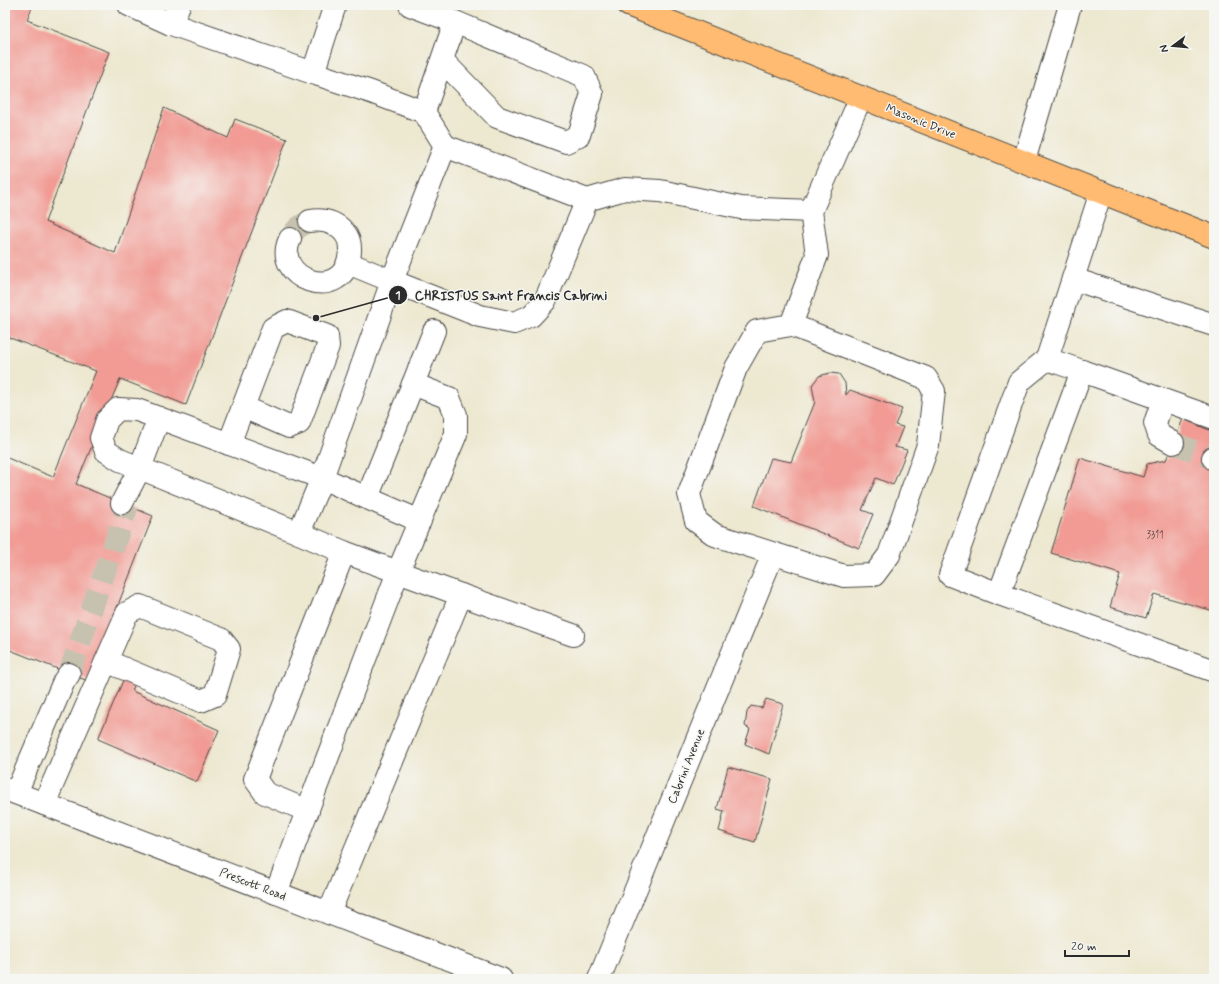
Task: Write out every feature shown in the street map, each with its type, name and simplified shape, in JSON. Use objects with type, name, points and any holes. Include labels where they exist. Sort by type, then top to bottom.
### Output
[{"type":"main road","name":"Masonic Drive","points":[[628,5],[658,10],[861,97],[1214,236]]},
{"type":"street","points":[[129,5],[175,14],[313,73],[371,92],[424,112],[445,146],[587,200],[625,189],[660,191],[741,208],[810,211]]},
{"type":"street","points":[[313,73],[335,5]]},
{"type":"street","points":[[410,5],[455,22],[584,76],[592,94],[579,135],[566,142],[497,117],[442,60]]},
{"type":"street","points":[[1024,161],[1070,5]]},
{"type":"street","points":[[424,112],[455,22]]},
{"type":"street","points":[[791,325],[817,255],[810,211],[861,97]]},
{"type":"street","points":[[299,533],[322,478],[392,281],[445,146]]},
{"type":"street","points":[[1101,192],[1047,359],[1019,382],[950,575],[1214,671]]},
{"type":"street","points":[[348,263],[480,316],[514,323],[531,316],[545,301],[587,200]]},
{"type":"street","points":[[290,239],[288,244],[288,254],[290,264],[296,273],[304,280],[314,283],[325,282],[335,279],[343,272],[348,263],[350,252],[349,242],[344,233],[337,226],[328,221],[310,221]]},
{"type":"street","points":[[1073,279],[1214,325]]},
{"type":"street","points":[[229,444],[243,407],[273,328],[287,321],[328,336],[328,346],[299,424],[289,427],[243,407]]},
{"type":"street","points":[[791,325],[926,378],[934,391],[928,445],[889,556],[874,575],[844,576],[715,535],[696,521],[689,494],[736,368],[757,331],[791,325]]},
{"type":"street","points":[[367,498],[434,331]]},
{"type":"street","points":[[1047,359],[1214,418]]},
{"type":"street","points":[[999,594],[1082,371]]},
{"type":"street","points":[[276,893],[398,572],[456,434],[456,414],[449,398],[413,384]]},
{"type":"street","points":[[1163,400],[1155,423],[1159,434],[1173,443]]},
{"type":"street","points":[[420,521],[322,478],[137,410],[118,409],[107,420],[101,438],[106,451],[120,460],[344,552],[573,635]]},
{"type":"street","points":[[125,502],[159,418]]},
{"type":"street","points":[[308,811],[265,793],[255,778],[344,552]]},
{"type":"street","name":"Cabrini Avenue","points":[[599,979],[774,554]]},
{"type":"street","points":[[329,913],[462,594]]},
{"type":"street","points":[[44,804],[106,661],[127,613],[140,606],[221,639],[229,649],[215,695],[201,701],[106,661]]},
{"type":"street","points":[[11,791],[65,676]]},
{"type":"street","name":"Prescott Road","points":[[11,791],[501,979]]},
{"type":"building","points":[[5,5],[33,5],[27,20],[109,52],[45,222],[115,253],[164,108],[228,138],[235,119],[287,139],[186,405],[120,379],[76,484],[153,516],[88,681],[5,648],[5,457],[53,477],[96,371],[5,336]]},
{"type":"building","points":[[830,373],[839,374],[845,383],[846,395],[850,390],[902,409],[895,425],[903,427],[895,447],[907,450],[893,485],[876,478],[862,510],[873,514],[859,548],[754,506],[771,458],[791,462],[815,402],[812,385],[819,376]]},
{"type":"building","points":[[1183,419],[1214,432],[1214,456],[1209,468],[1214,470],[1214,611],[1154,594],[1146,618],[1110,607],[1120,574],[1051,553],[1080,458],[1143,477],[1147,464],[1166,460]]},
{"type":"building","points":[[124,678],[135,683],[132,691],[219,730],[197,782],[98,739]]},
{"type":"building","points":[[766,699],[783,704],[769,754],[745,744],[750,729],[745,726],[747,712],[751,706],[762,708]]},
{"type":"building","points":[[728,767],[772,779],[755,842],[719,831],[724,811],[717,809]]},
{"type":"tunnel","points":[[290,239],[298,228],[310,221]]},
{"type":"tunnel","points":[[1173,443],[1213,458]]},
{"type":"tunnel","points":[[69,674],[128,505]]},
{"type":"place","name":"CHRISTUS Saint Francis Cabrini","points":[[316,318]]}]
